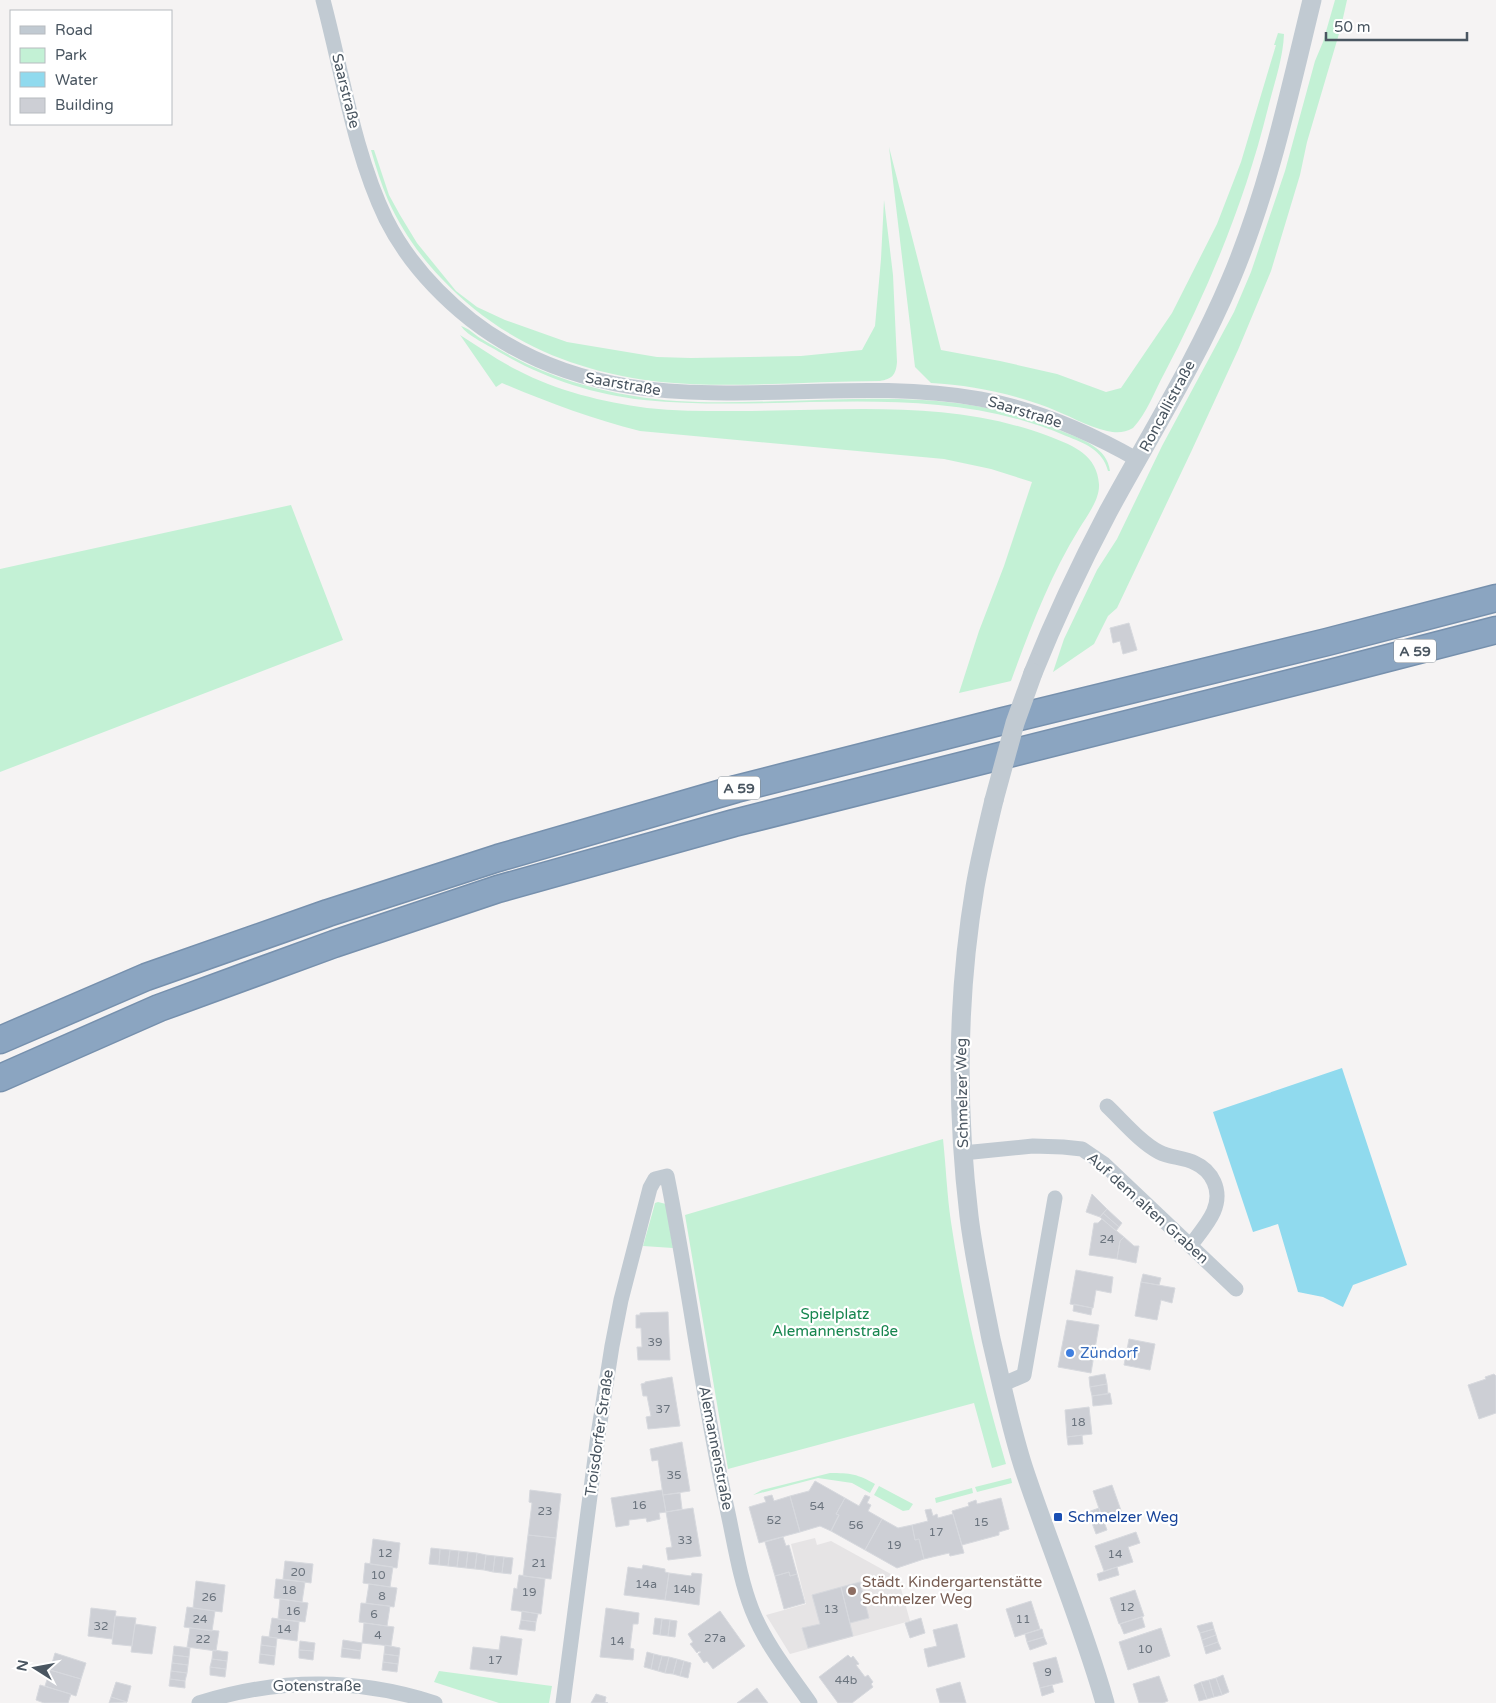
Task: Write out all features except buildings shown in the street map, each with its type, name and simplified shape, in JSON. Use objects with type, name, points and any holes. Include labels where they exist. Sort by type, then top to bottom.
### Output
[{"type":"highway","name":"A 59","points":[[0,1040],[146,977],[328,913],[498,858],[736,789],[1496,598]]},
{"type":"highway","name":"A 59","points":[[0,1078],[159,1008],[324,948],[498,889],[734,823],[1496,630]]},
{"type":"street","name":"Saarstraße","points":[[323,0],[366,166],[387,220],[419,271],[433,286],[486,331],[511,346],[554,367],[584,377],[618,386],[646,390],[676,393],[904,391],[980,399],[1053,419],[1138,460]]},
{"type":"street","name":"Roncallistraße","points":[[994,800],[1015,723],[1050,630],[1082,562],[1138,460],[1231,278],[1253,221],[1274,155],[1312,0]]},
{"type":"street","name":"Schmelzer Weg","points":[[994,800],[975,886],[964,975],[961,1022],[960,1078],[963,1153],[969,1217],[981,1290],[1002,1384],[1023,1465],[1086,1639],[1105,1703]]},
{"type":"street","points":[[1107,1106],[1159,1152],[1194,1162],[1205,1169],[1212,1178],[1217,1190],[1217,1203],[1211,1218],[1190,1246]]},
{"type":"street","name":"Auf dem alten Graben","points":[[963,1153],[1033,1146],[1082,1149],[1104,1164],[1236,1289]]},
{"type":"street","name":"Troisdorfer Straße","points":[[563,1703],[598,1435],[621,1300],[650,1188],[655,1179],[667,1176]]},
{"type":"street","name":"Alemannenstraße","points":[[667,1176],[717,1463],[746,1589],[752,1610],[769,1644],[810,1703]]},
{"type":"street","points":[[1002,1384],[1024,1374],[1055,1198]]},
{"type":"street","name":"Gotenstraße","points":[[199,1703],[264,1686],[332,1684],[367,1686],[435,1703]]},
{"type":"shaded area","name":"Städt. Kindergartenstätte Schmelzer Weg","points":[[815,1538],[817,1545],[831,1541],[898,1578],[910,1621],[790,1654],[766,1615],[806,1604],[791,1544]]},
{"type":"green space","points":[[1335,0],[1347,0],[1341,27],[1307,142],[1300,175],[1271,271],[1238,350],[1117,608],[1108,616],[1094,644],[1053,672],[1064,639],[1097,570],[1117,539],[1162,446],[1234,312],[1251,272],[1285,171],[1315,61],[1323,42]]},
{"type":"green space","points":[[1278,33],[1284,34],[1280,62],[1259,143],[1237,210],[1211,276],[1181,340],[1147,408],[1133,428],[1120,432],[1107,431],[1092,427],[1047,407],[1019,398],[975,388],[931,383],[915,367],[889,147],[941,350],[1057,374],[1106,392],[1121,388],[1172,313],[1217,224],[1241,162]]},
{"type":"green space","points":[[371,150],[374,150],[389,195],[417,243],[456,291],[477,307],[505,320],[567,342],[657,357],[801,356],[862,350],[875,326],[884,200],[893,275],[896,370],[890,378],[880,381],[715,385],[661,382],[629,377],[569,362],[514,336],[489,320],[441,278],[418,251],[393,211],[383,188]]},
{"type":"green space","points":[[461,326],[509,355],[542,371],[602,390],[653,399],[750,402],[902,399],[947,402],[994,410],[1041,423],[1087,442],[1104,456],[1110,471],[1108,471],[1102,458],[1092,448],[1079,441],[1015,418],[963,408],[911,403],[697,403],[644,400],[606,394],[552,378],[479,341]]},
{"type":"green space","points":[[460,335],[495,358],[548,384],[580,395],[630,406],[698,411],[891,409],[932,411],[1012,424],[1060,440],[1083,453],[1094,466],[1099,490],[1092,507],[1050,584],[1033,622],[1011,681],[959,693],[1032,482],[991,469],[944,459],[640,431],[570,410],[502,383],[496,387]]},
{"type":"green space","points":[[291,505],[343,640],[0,772],[0,569]]},
{"type":"green space","name":"Spielplatz Alemannenstraße","points":[[943,1139],[950,1212],[961,1283],[989,1404],[1006,1464],[992,1468],[974,1403],[728,1469],[685,1215]]},
{"type":"green space","points":[[655,1203],[666,1204],[673,1248],[643,1246]]},
{"type":"green space","points":[[830,1473],[854,1475],[875,1484],[870,1493],[852,1483],[818,1478],[753,1495],[762,1490]]},
{"type":"green space","points":[[1011,1478],[1012,1483],[977,1492],[975,1487]]},
{"type":"green space","points":[[879,1486],[913,1504],[909,1510],[903,1511],[874,1495]]},
{"type":"green space","points":[[972,1488],[973,1493],[936,1503],[935,1498]]},
{"type":"green space","points":[[439,1671],[552,1686],[549,1703],[499,1703],[434,1682]]},
{"type":"water","points":[[1342,1068],[1407,1265],[1353,1285],[1343,1307],[1323,1297],[1298,1292],[1278,1224],[1253,1232],[1213,1112]]},
{"type":"place","name":"Zündorf","points":[[1070,1353]]},
{"type":"place","name":"Schmelzer Weg","points":[[1058,1517]]},
{"type":"place","name":"Städt. Kindergartenstätte Schmelzer Weg","points":[[852,1591]]}]
